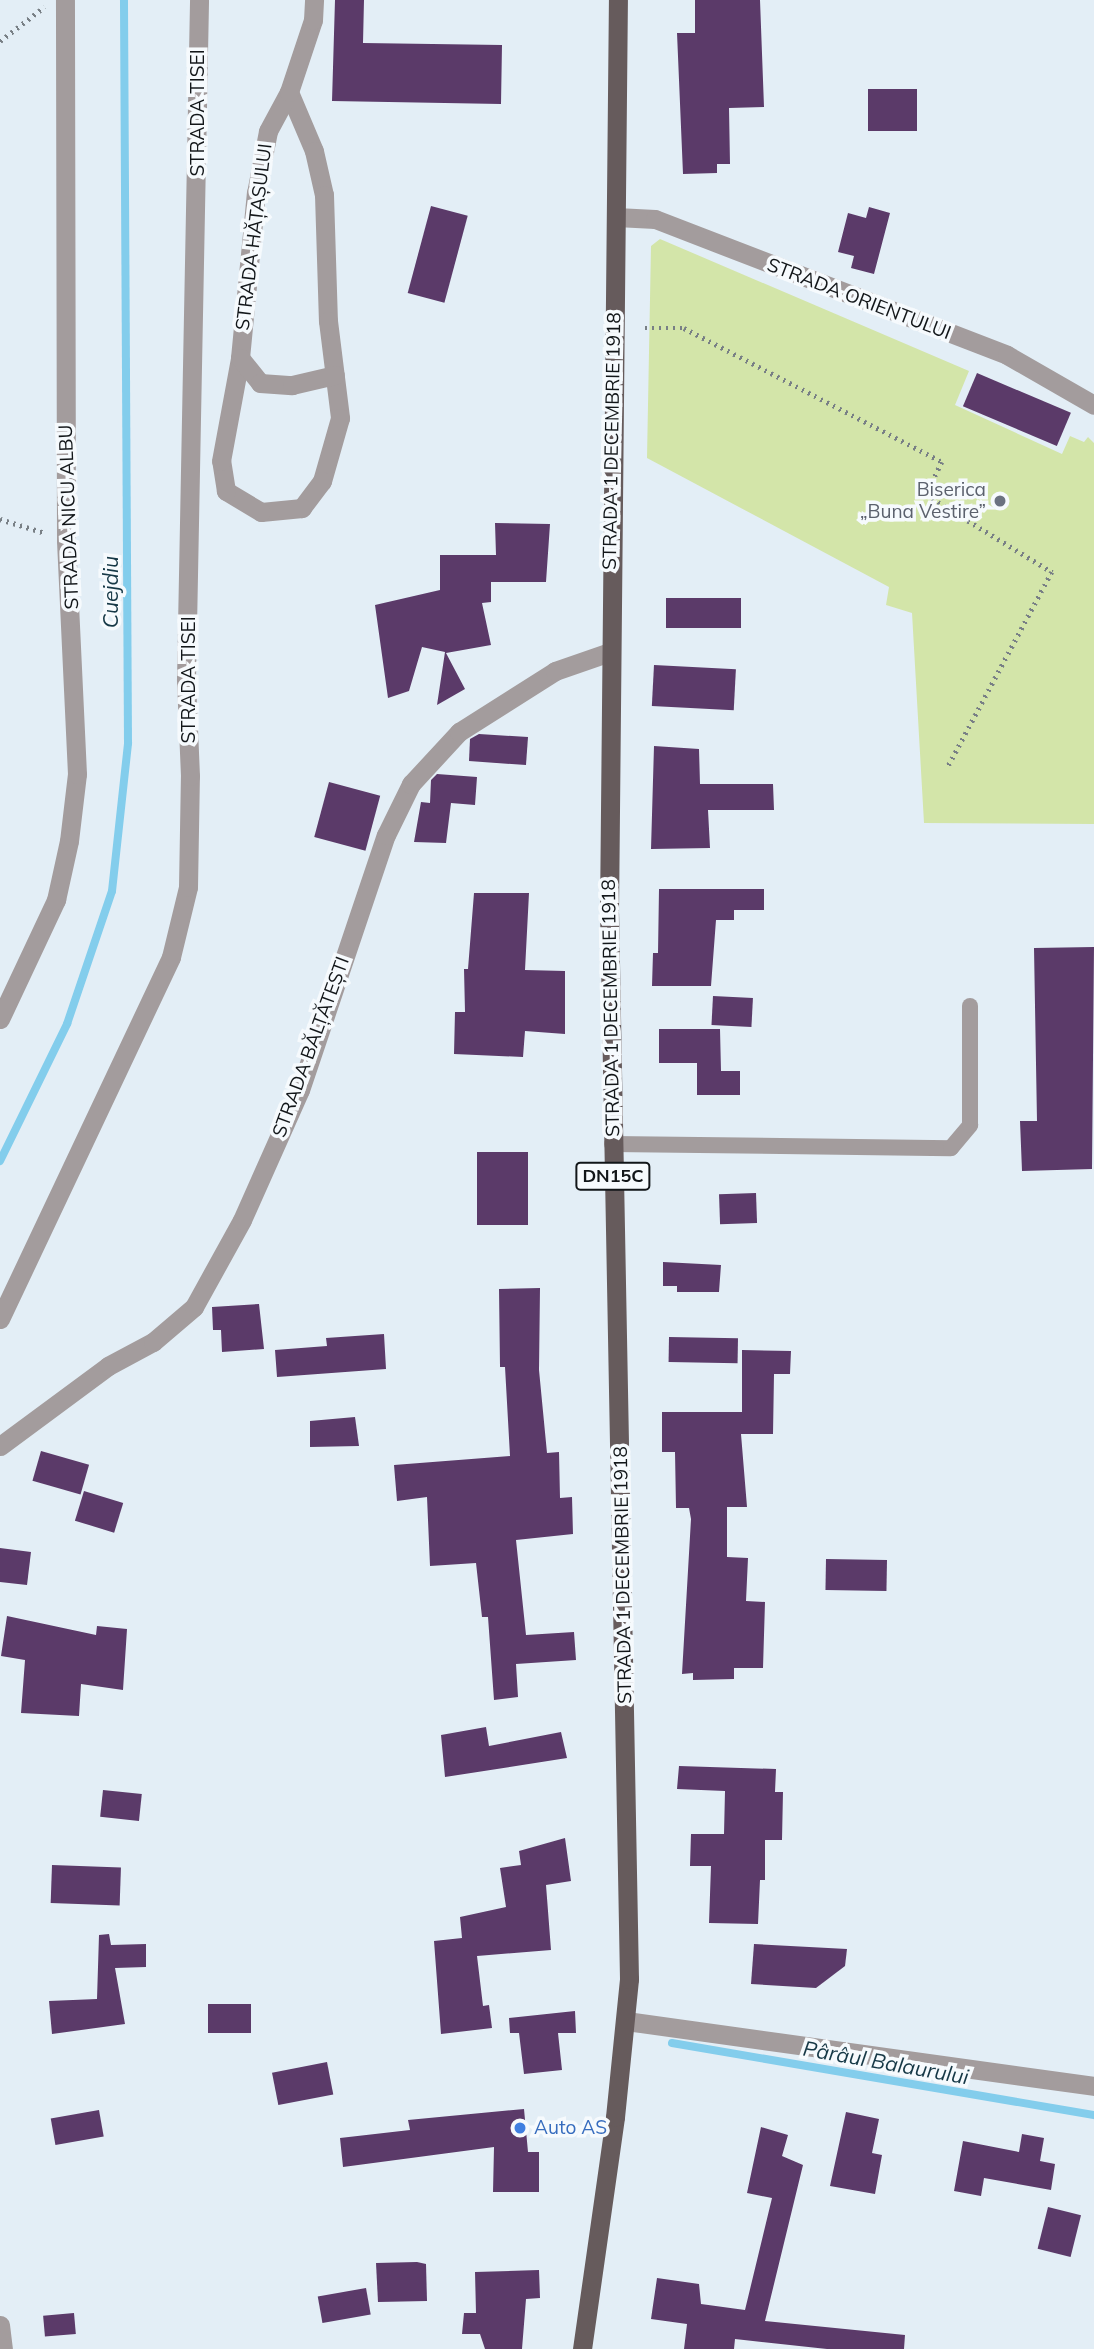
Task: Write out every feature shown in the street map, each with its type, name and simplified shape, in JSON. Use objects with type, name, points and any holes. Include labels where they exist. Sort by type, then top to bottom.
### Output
[{"type":"main road","name":"STRADA 1 DECEMBRIE 1918","points":[[582,2349],[626,2021],[629,1868],[612,1144],[611,652],[618,0]]},
{"type":"street","name":"STRADA NICU ALBU","points":[[0,1019],[55,900],[69,841],[77,748],[66,540],[65,0]]},
{"type":"street","name":"STRADA TISEI","points":[[0,1319],[171,957],[188,887],[190,776],[186,679],[199,0]]},
{"type":"street","name":"STRADA HĂȚAȘULUI","points":[[289,92],[314,151],[324,195],[328,321],[340,418],[322,481],[302,508],[261,512],[226,491],[221,461],[240,358],[256,193],[268,131],[289,92],[313,20],[314,0]]},
{"type":"street","name":"STRADA ORIENTULUI","points":[[616,217],[654,219],[1007,355],[1094,405]]},
{"type":"street","points":[[240,358],[260,383],[292,385],[335,375]]},
{"type":"street","name":"STRADA BĂLȚĂTEȘTI","points":[[0,1446],[108,1366],[153,1342],[194,1307],[242,1220],[300,1090],[386,835],[411,785],[459,732],[555,671],[611,652]]},
{"type":"street","points":[[626,2021],[1094,2086]]},
{"type":"street","points":[[0,2325],[3,2349]]},
{"type":"lane","points":[[612,1144],[951,1148],[970,1125],[970,1006]]},
{"type":"path","points":[[0,41],[53,0]]},
{"type":"path","points":[[645,328],[684,328],[942,462],[926,495],[1052,572],[947,769]]},
{"type":"path","points":[[0,519],[66,540]]},
{"type":"green space","points":[[660,239],[969,371],[955,405],[1062,454],[1070,436],[1084,442],[1088,437],[1094,443],[1094,824],[924,823],[912,613],[886,605],[889,587],[647,458],[651,246]]},
{"type":"building","points":[[335,0],[364,0],[363,43],[502,45],[501,104],[332,101]]},
{"type":"building","points":[[695,0],[760,0],[764,107],[729,108],[730,164],[717,164],[717,173],[683,174],[677,33],[695,33]]},
{"type":"building","points":[[868,89],[917,89],[917,131],[868,131]]},
{"type":"building","points":[[431,206],[468,216],[444,303],[408,293]]},
{"type":"building","points":[[869,207],[890,213],[874,274],[851,268],[854,256],[838,252],[848,213],[866,218]]},
{"type":"building","points":[[977,373],[1071,413],[1057,446],[963,406]]},
{"type":"building","points":[[495,523],[550,524],[546,582],[491,582],[491,602],[482,603],[491,645],[446,653],[465,689],[437,705],[445,652],[422,647],[409,691],[388,698],[375,605],[440,590],[440,555],[496,555]]},
{"type":"building","points":[[666,598],[741,598],[741,628],[666,628]]},
{"type":"building","points":[[654,665],[736,669],[734,710],[652,706]]},
{"type":"building","points":[[479,734],[528,737],[526,765],[469,761],[470,739]]},
{"type":"building","points":[[654,746],[699,749],[700,784],[773,784],[774,810],[708,810],[710,848],[651,849]]},
{"type":"building","points":[[437,774],[477,777],[475,805],[451,803],[446,843],[414,842],[421,802],[430,803],[431,780]]},
{"type":"building","points":[[329,782],[380,796],[365,851],[314,837]]},
{"type":"building","points":[[659,889],[764,889],[764,910],[734,910],[734,920],[716,920],[711,986],[652,986],[653,953],[658,953]]},
{"type":"building","points":[[474,893],[529,893],[525,970],[565,971],[565,1034],[525,1031],[523,1057],[454,1054],[455,1012],[465,1012],[464,969],[468,969]]},
{"type":"building","points":[[1094,947],[1092,1169],[1022,1171],[1020,1121],[1037,1121],[1034,948]]},
{"type":"building","points":[[713,996],[753,998],[751,1027],[711,1025]]},
{"type":"building","points":[[659,1029],[720,1029],[721,1071],[740,1071],[740,1095],[697,1095],[697,1063],[659,1063]]},
{"type":"building","points":[[477,1152],[528,1152],[528,1225],[477,1225]]},
{"type":"building","points":[[756,1193],[757,1223],[720,1224],[719,1194]]},
{"type":"building","points":[[663,1262],[721,1265],[719,1292],[677,1292],[677,1286],[663,1286]]},
{"type":"building","points":[[540,1288],[539,1370],[547,1453],[559,1452],[560,1498],[572,1497],[573,1534],[516,1540],[526,1635],[574,1632],[576,1660],[516,1664],[518,1697],[494,1700],[488,1617],[482,1617],[476,1563],[430,1566],[427,1497],[397,1501],[394,1465],[510,1456],[505,1367],[500,1367],[499,1289]]},
{"type":"building","points":[[259,1304],[264,1349],[222,1352],[221,1330],[213,1330],[212,1307]]},
{"type":"building","points":[[384,1334],[386,1369],[277,1377],[275,1350],[327,1346],[326,1338]]},
{"type":"building","points":[[669,1337],[738,1338],[738,1363],[669,1362]]},
{"type":"building","points":[[742,1350],[791,1351],[790,1374],[774,1374],[773,1434],[741,1434],[747,1507],[727,1507],[727,1557],[748,1558],[746,1601],[765,1602],[763,1668],[734,1668],[734,1679],[693,1680],[693,1673],[682,1674],[691,1519],[689,1508],[676,1508],[675,1452],[662,1452],[662,1412],[742,1412]]},
{"type":"building","points":[[355,1417],[359,1446],[310,1447],[310,1421]]},
{"type":"building","points":[[41,1451],[89,1465],[81,1495],[32,1481]]},
{"type":"building","points":[[84,1491],[123,1503],[114,1533],[75,1521]]},
{"type":"building","points":[[0,1548],[31,1552],[27,1585],[0,1582]]},
{"type":"building","points":[[826,1559],[887,1560],[886,1591],[825,1590]]},
{"type":"building","points":[[7,1616],[96,1635],[97,1626],[127,1629],[123,1690],[81,1684],[79,1716],[21,1713],[25,1660],[1,1656]]},
{"type":"building","points":[[486,1727],[489,1746],[561,1732],[567,1758],[445,1777],[441,1735]]},
{"type":"building","points":[[679,1766],[776,1769],[775,1792],[783,1792],[782,1840],[765,1840],[765,1880],[760,1880],[758,1924],[709,1923],[711,1866],[690,1866],[691,1834],[724,1834],[725,1791],[677,1789]]},
{"type":"building","points":[[103,1790],[142,1794],[139,1821],[100,1817]]},
{"type":"building","points":[[565,1838],[571,1881],[546,1885],[551,1950],[477,1956],[483,2006],[489,2005],[492,2028],[441,2034],[434,1941],[462,1938],[460,1917],[506,1907],[500,1868],[521,1865],[519,1851]]},
{"type":"building","points":[[52,1865],[121,1867],[120,1905],[51,1903]]},
{"type":"building","points":[[109,1934],[111,1945],[146,1944],[146,1967],[115,1968],[125,2024],[52,2034],[49,2001],[97,1999],[99,1935]]},
{"type":"building","points":[[754,1944],[847,1949],[845,1966],[816,1988],[751,1984]]},
{"type":"building","points":[[208,2004],[251,2004],[251,2033],[208,2033]]},
{"type":"building","points":[[575,2011],[576,2033],[558,2033],[562,2070],[524,2074],[519,2033],[510,2033],[509,2018]]},
{"type":"building","points":[[327,2062],[333,2094],[278,2105],[272,2073]]},
{"type":"building","points":[[524,2109],[528,2152],[539,2152],[539,2192],[493,2192],[494,2147],[343,2167],[340,2138],[410,2130],[408,2120]]},
{"type":"building","points":[[99,2110],[104,2137],[55,2145],[51,2119]]},
{"type":"building","points":[[846,2112],[879,2119],[872,2153],[882,2155],[875,2194],[830,2186]]},
{"type":"building","points":[[761,2127],[788,2135],[782,2156],[803,2165],[765,2321],[905,2335],[904,2349],[827,2349],[735,2339],[734,2349],[684,2349],[687,2324],[651,2319],[657,2278],[699,2284],[701,2304],[745,2310],[772,2198],[747,2193]]},
{"type":"building","points":[[1022,2134],[1044,2138],[1040,2161],[1055,2164],[1051,2190],[984,2178],[981,2196],[954,2191],[963,2141],[1019,2152]]},
{"type":"building","points":[[1048,2207],[1081,2215],[1071,2257],[1038,2249]]},
{"type":"building","points":[[376,2263],[426,2264],[427,2301],[378,2302]]},
{"type":"building","points":[[539,2270],[540,2298],[526,2299],[522,2349],[485,2349],[480,2334],[462,2334],[464,2313],[476,2313],[475,2272]]},
{"type":"building","points":[[366,2288],[371,2315],[322,2323],[318,2297]]},
{"type":"building","points":[[74,2313],[76,2334],[45,2337],[43,2316]]},
{"type":"waterway","name":"Cuejdiu","points":[[0,1161],[67,1024],[112,891],[128,743],[124,0]]},
{"type":"waterway","name":"Pârâul Balaurului","points":[[672,2043],[1094,2115]]},
{"type":"place","name":"Biserica „Buna Vestire”","points":[[1000,501]]},
{"type":"place","name":"Auto AS","points":[[520,2128]]}]
